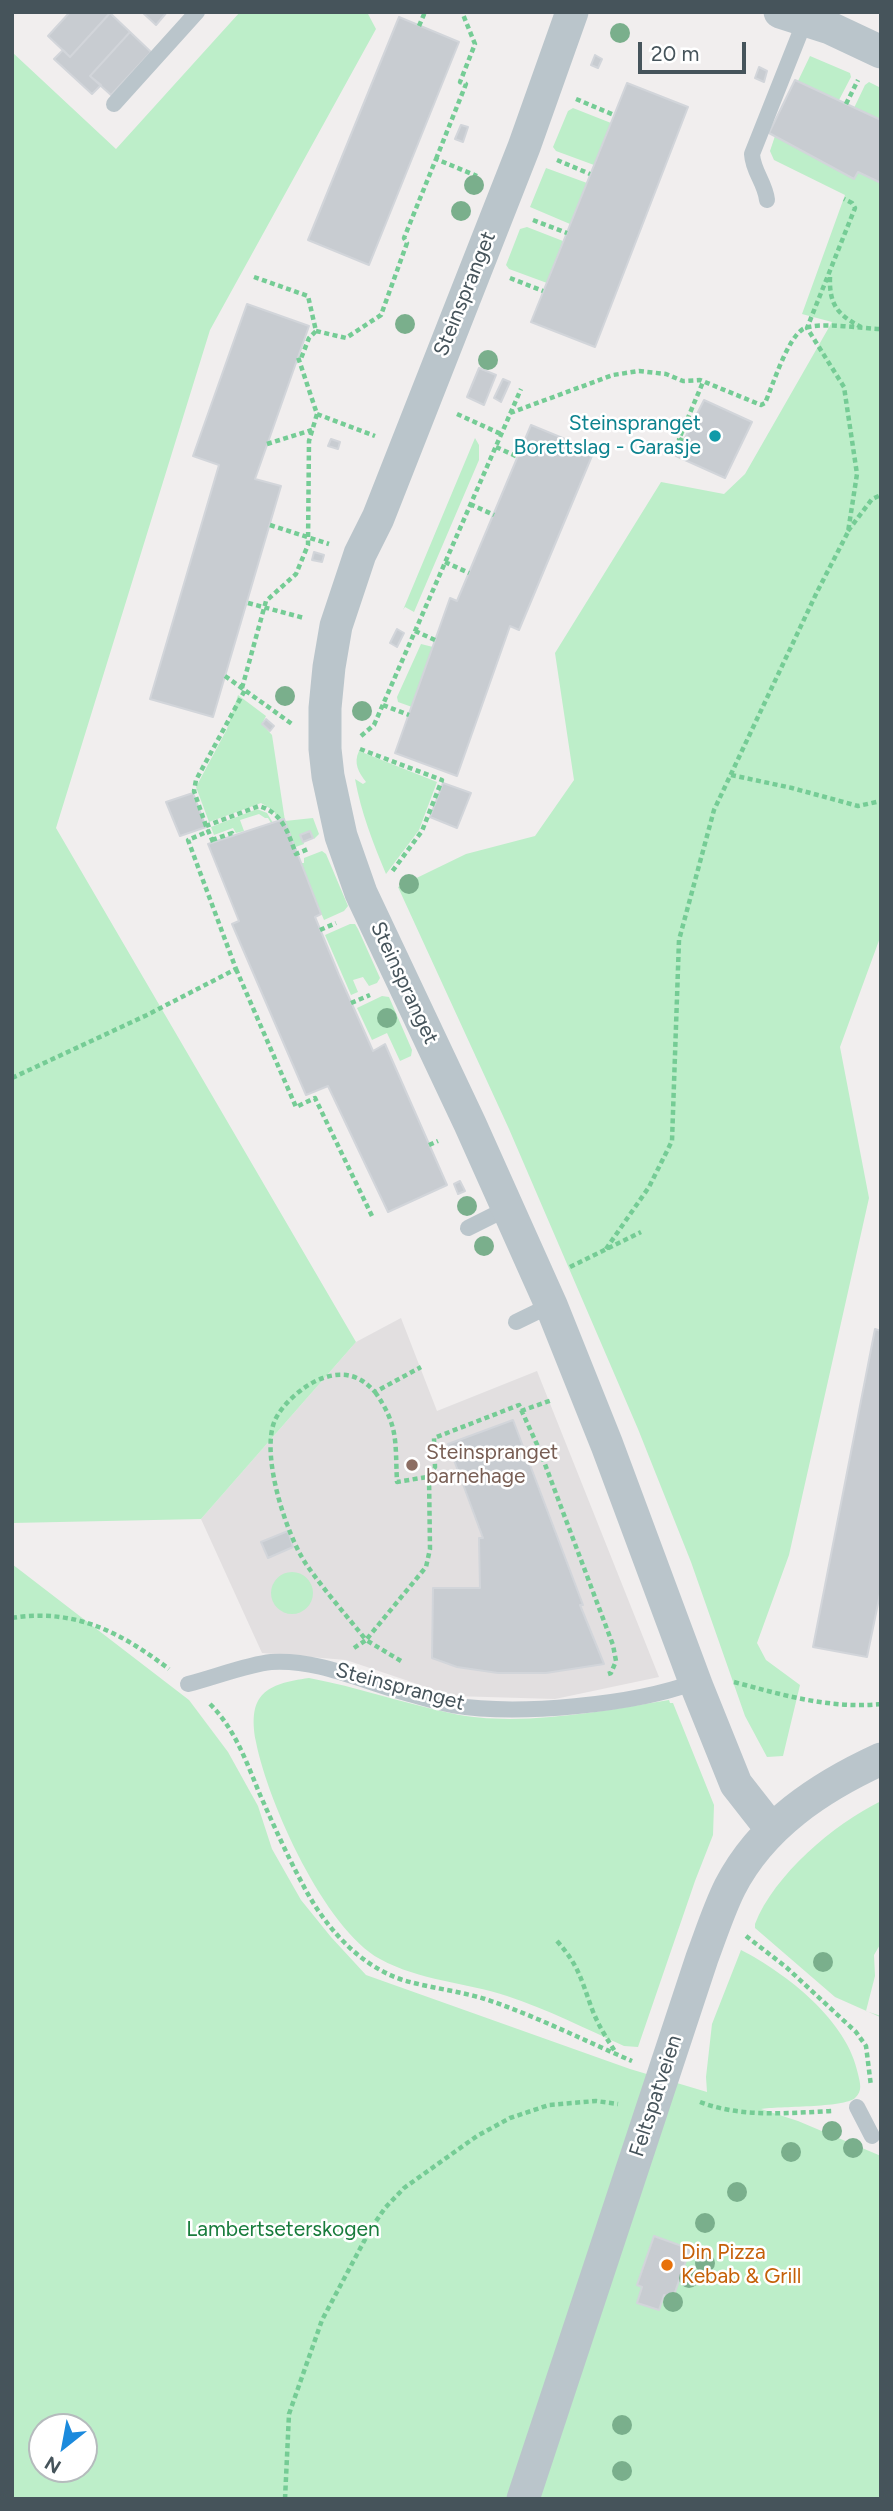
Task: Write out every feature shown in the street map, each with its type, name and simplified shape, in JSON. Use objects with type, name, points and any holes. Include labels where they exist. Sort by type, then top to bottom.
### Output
[{"type":"street","name":"Steinspranget","points":[[572,12],[563,43],[507,189],[377,518],[360,554],[335,626],[325,708],[328,776],[341,836],[361,893],[551,1305],[736,1784],[772,1830]]},
{"type":"street","points":[[793,15],[871,62]]},
{"type":"street","name":"Feltspatveien","points":[[523,2499],[706,1946],[731,1886],[743,1866],[787,1814],[845,1776],[881,1759]]},
{"type":"lane","points":[[114,104],[197,12]]},
{"type":"lane","points":[[767,200],[766,187],[752,163],[753,147],[793,15]]},
{"type":"lane","points":[[468,1228],[508,1208]]},
{"type":"lane","points":[[516,1322],[551,1305]]},
{"type":"lane","name":"Steinspranget","points":[[188,1684],[270,1662],[305,1664],[328,1668],[452,1705],[500,1709],[558,1707],[630,1699],[695,1682]]},
{"type":"lane","points":[[857,2108],[872,2136]]},
{"type":"path","points":[[419,26],[425,12]]},
{"type":"path","points":[[316,331],[346,338],[381,315],[407,243],[404,238],[466,84],[460,82],[475,44],[462,12]]},
{"type":"path","points":[[846,104],[871,62]]},
{"type":"path","points":[[436,159],[507,189]]},
{"type":"path","points":[[807,328],[855,208],[844,199]]},
{"type":"path","points":[[830,271],[830,287],[837,310],[845,318],[865,329]]},
{"type":"path","points":[[254,277],[308,296],[316,331]]},
{"type":"path","points":[[510,413],[628,372],[652,371],[684,381],[703,382],[757,403],[765,403],[792,341],[802,330],[816,326],[881,330]]},
{"type":"path","points":[[807,328],[844,387],[857,474],[848,532]]},
{"type":"path","points":[[233,836],[232,833],[212,841],[194,791],[196,780],[243,689],[264,607],[296,574],[308,545],[309,440],[317,414],[299,359],[309,338],[316,331]]},
{"type":"path","points":[[683,441],[679,439],[703,382]]},
{"type":"path","points":[[326,740],[366,733],[374,725],[521,389]]},
{"type":"path","points":[[424,399],[501,434]]},
{"type":"path","points":[[317,414],[405,447]]},
{"type":"path","points":[[267,444],[312,430]]},
{"type":"path","points":[[496,447],[517,457]]},
{"type":"path","points":[[606,1249],[649,1187],[672,1141],[679,940],[714,810],[848,532],[872,499],[881,495]]},
{"type":"path","points":[[470,504],[494,515]]},
{"type":"path","points":[[270,525],[360,554]]},
{"type":"path","points":[[445,562],[469,573]]},
{"type":"path","points":[[248,603],[335,626]]},
{"type":"path","points":[[415,631],[436,640]]},
{"type":"path","points":[[225,676],[290,724],[326,740],[442,780],[422,831],[386,879]]},
{"type":"path","points":[[383,705],[409,715]]},
{"type":"path","points":[[731,775],[858,806],[881,801]]},
{"type":"path","points":[[296,854],[284,822],[262,807],[253,807],[188,840],[236,969],[296,1107],[315,1098],[372,1216]]},
{"type":"path","points":[[12,1078],[236,969]]},
{"type":"path","points":[[429,1145],[438,1141]]},
{"type":"path","points":[[570,1267],[641,1232]]},
{"type":"path","points":[[375,1392],[421,1367]]},
{"type":"path","points":[[412,1665],[391,1657],[366,1640],[305,1562],[289,1529],[274,1479],[271,1453],[274,1421],[302,1390],[320,1378],[344,1373],[358,1377],[375,1392],[389,1411],[394,1425],[397,1482],[429,1476]]},
{"type":"path","points":[[521,1411],[562,1396]]},
{"type":"path","points":[[328,1668],[366,1640],[425,1567],[430,1549],[429,1476],[435,1467],[434,1438],[519,1405],[540,1451],[613,1645],[616,1661],[611,1673],[599,1677]]},
{"type":"path","points":[[12,1618],[52,1616],[79,1620],[105,1629],[126,1639],[188,1684],[214,1708],[245,1756],[260,1795],[302,1884],[324,1920],[361,1957],[381,1971],[402,1979],[483,1998],[578,2035],[640,2065]]},
{"type":"path","points":[[729,1681],[814,1702],[856,1706],[881,1704]]},
{"type":"path","points":[[700,2102],[734,2111],[768,2113],[835,2111],[875,2105],[866,2046],[856,2032],[820,1997],[749,1938]]},
{"type":"path","points":[[557,1941],[573,1959],[584,1980],[600,2027],[616,2054]]},
{"type":"path","points":[[285,2499],[289,2414],[322,2320],[370,2230],[385,2208],[404,2188],[477,2136],[510,2118],[549,2105],[596,2101],[626,2106]]},
{"type":"shaded area","name":"Steinspranget barnehage","points":[[401,1318],[437,1411],[537,1371],[659,1677],[555,1699],[453,1696],[346,1660],[262,1653],[201,1519],[356,1342]]},
{"type":"green space","points":[[240,12],[367,12],[376,29],[210,330],[56,828],[356,1342],[201,1519],[12,1523],[12,52],[116,149]]},
{"type":"green space","points":[[810,56],[850,73],[851,77],[839,100],[798,81]]},
{"type":"green space","points":[[869,82],[881,88],[881,120],[854,108]]},
{"type":"green space","points":[[573,108],[611,123],[594,165],[556,151],[553,147],[568,111]]},
{"type":"green space","points":[[775,136],[854,178],[858,172],[881,183],[881,935],[840,1047],[869,1198],[789,1555],[757,1643],[766,1660],[800,1685],[783,1756],[767,1757],[745,1716],[691,1562],[638,1429],[509,1129],[398,887],[466,854],[535,836],[574,780],[555,653],[661,482],[724,494],[745,474],[832,322],[802,314],[845,195],[774,160],[770,151]]},
{"type":"green space","points":[[546,168],[587,183],[570,224],[530,207]]},
{"type":"green space","points":[[527,227],[563,241],[547,283],[509,269],[506,265],[520,229]]},
{"type":"green space","points":[[475,438],[479,445],[479,460],[414,612],[405,607],[403,610]]},
{"type":"green space","points":[[421,644],[433,647],[412,707],[398,702],[397,697]]},
{"type":"green space","points":[[238,695],[266,716],[262,724],[272,735],[285,821],[313,818],[319,834],[314,839],[310,831],[301,834],[304,844],[290,849],[274,811],[261,803],[209,822],[196,787],[227,729]]},
{"type":"green space","points":[[359,751],[437,782],[419,830],[386,874],[368,827],[355,779],[363,784],[366,782],[357,764]]},
{"type":"green space","points":[[257,809],[267,813],[273,823],[259,814],[240,820],[244,831],[236,833],[233,828],[214,835],[211,827]]},
{"type":"green space","points":[[322,851],[326,854],[348,906],[344,911],[324,920],[300,863],[304,863],[304,858]]},
{"type":"green space","points":[[355,924],[358,929],[380,978],[377,983],[369,986],[363,977],[353,980],[358,992],[351,995],[325,935]]},
{"type":"green space","points":[[382,996],[389,997],[412,1050],[411,1056],[400,1061],[387,1033],[372,1040],[357,1008]]},
{"type":"green space","name":"Lambertseterskogen","points":[[12,1564],[189,1700],[228,1752],[258,1806],[272,1849],[301,1900],[366,1975],[630,2069],[707,2092],[712,2024],[741,1950],[777,1972],[813,2001],[842,2036],[852,2054],[860,2081],[858,2095],[838,2104],[761,2109],[798,2121],[881,2156],[881,2499],[12,2499]]},
{"type":"green space","points":[[292,1572],[307,1578],[313,1593],[307,1608],[292,1614],[277,1608],[271,1593],[277,1578]]},
{"type":"green space","points":[[309,1678],[450,1713],[503,1719],[588,1713],[669,1700],[673,1703],[714,1805],[713,1835],[638,2047],[624,2046],[507,1996],[411,1972],[380,1959],[359,1944],[339,1921],[302,1862],[273,1797],[256,1742],[254,1713],[263,1694],[281,1684]]},
{"type":"green space","points":[[881,1801],[881,1943],[874,1955],[875,1976],[866,2011],[835,1997],[755,1928],[755,1924],[776,1887],[808,1853],[844,1823]]},
{"type":"building","points":[[70,12],[111,12],[70,57],[48,36]]},
{"type":"building","points":[[142,12],[167,12],[156,25]]},
{"type":"building","points":[[110,13],[130,32],[90,76],[101,85],[92,94],[54,59],[63,50],[70,57]]},
{"type":"building","points":[[399,17],[459,42],[369,265],[308,240]]},
{"type":"building","points":[[130,32],[151,52],[111,95],[90,76]]},
{"type":"building","points":[[595,55],[602,59],[598,68],[591,65]]},
{"type":"building","points":[[759,67],[767,71],[764,82],[755,78]]},
{"type":"building","points":[[795,80],[881,120],[881,183],[858,172],[854,179],[769,133]]},
{"type":"building","points":[[627,83],[688,107],[595,347],[531,322]]},
{"type":"building","points":[[461,125],[468,127],[463,142],[455,139]]},
{"type":"building","points":[[247,304],[309,326],[255,479],[281,486],[213,717],[150,699],[219,465],[193,456]]},
{"type":"building","points":[[479,368],[496,375],[484,405],[467,397]]},
{"type":"building","points":[[503,379],[510,382],[501,402],[494,398]]},
{"type":"building","name":"Steinspranget Borettslag - Garasje","points":[[704,400],[752,422],[725,478],[676,456]]},
{"type":"building","points":[[531,425],[594,451],[519,630],[510,626],[457,776],[395,753],[450,598],[457,601]]},
{"type":"building","points":[[331,439],[340,442],[338,449],[328,446]]},
{"type":"building","points":[[314,552],[324,555],[322,562],[312,560]]},
{"type":"building","points":[[397,629],[404,633],[397,647],[390,643]]},
{"type":"building","points":[[266,719],[274,726],[270,731],[262,724]]},
{"type":"building","points":[[443,783],[471,793],[457,828],[430,817]]},
{"type":"building","points":[[193,793],[206,827],[180,836],[166,802]]},
{"type":"building","points":[[284,819],[321,914],[315,917],[339,975],[373,1051],[385,1044],[447,1185],[388,1212],[328,1086],[306,1095],[232,924],[239,921],[208,844]]},
{"type":"building","points":[[310,831],[313,838],[303,842],[300,835]]},
{"type":"building","points":[[460,1181],[465,1191],[458,1194],[454,1184]]},
{"type":"building","points":[[875,1329],[881,1331],[881,1589],[867,1657],[813,1647]]},
{"type":"building","points":[[513,1420],[604,1664],[546,1673],[498,1673],[457,1667],[432,1658],[433,1588],[480,1588],[479,1538],[483,1538],[448,1444]]},
{"type":"building","points":[[288,1531],[293,1547],[268,1558],[261,1542]]},
{"type":"building","points":[[654,2236],[690,2249],[673,2298],[664,2295],[659,2310],[637,2303],[642,2287],[637,2285]]},
{"type":"place","name":"Steinspranget Borettslag - Garasje","points":[[715,436]]},
{"type":"place","name":"Steinspranget barnehage","points":[[412,1465]]},
{"type":"place","name":"Din Pizza Kebab & Grill","points":[[667,2265]]}]
